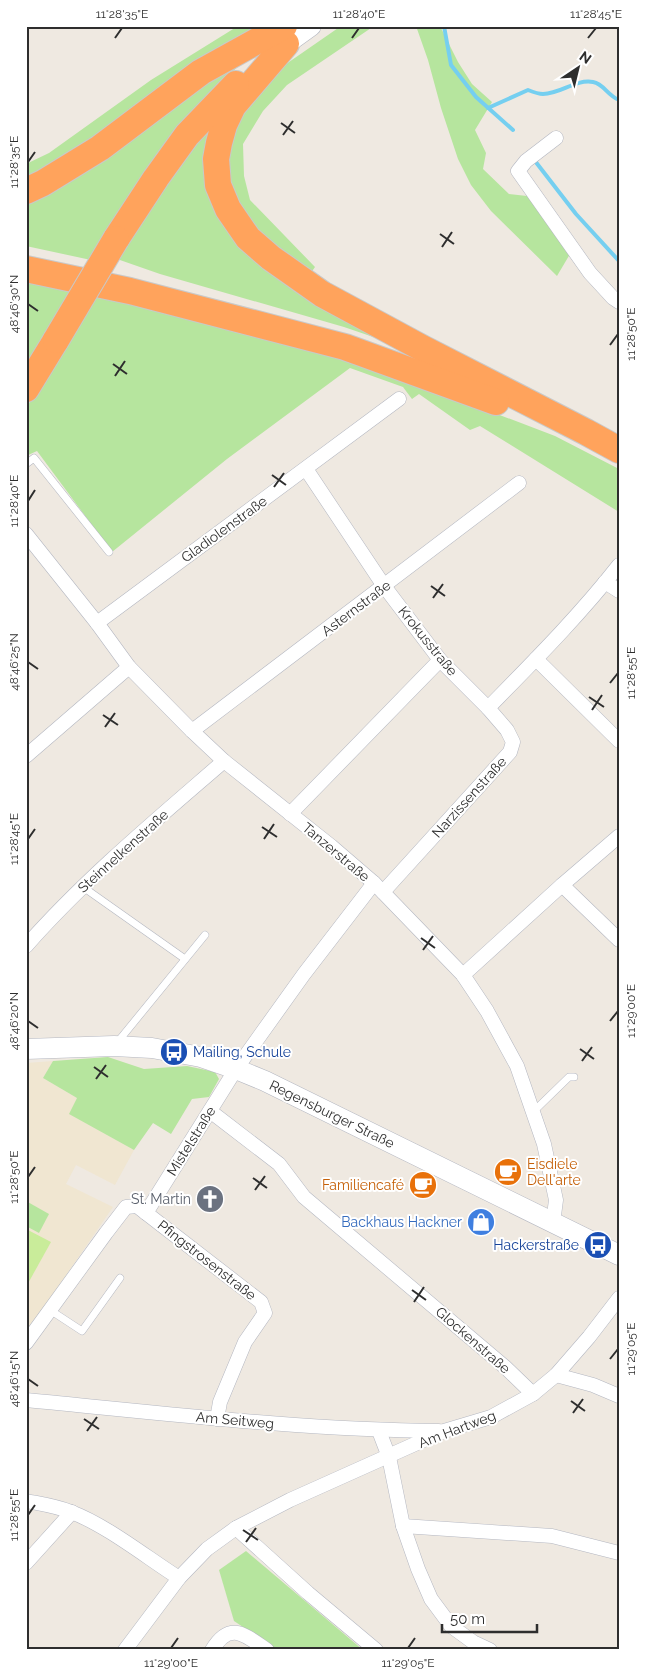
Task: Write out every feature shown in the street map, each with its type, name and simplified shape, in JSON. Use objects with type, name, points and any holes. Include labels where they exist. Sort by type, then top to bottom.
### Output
[{"type":"highway","points":[[26,191],[57,175],[100,148],[200,72],[285,35]]},
{"type":"highway","points":[[26,389],[116,239],[187,135],[285,35]]},
{"type":"highway","points":[[285,35],[233,106],[224,125],[216,159],[218,185],[234,218],[248,238],[271,258],[322,294],[619,452]]},
{"type":"highway","points":[[26,255],[271,312],[345,334],[434,365],[528,402]]},
{"type":"highway","points":[[26,269],[139,293],[345,347],[521,411],[619,452]]},
{"type":"street","points":[[285,35],[311,26]]},
{"type":"street","points":[[556,138],[526,161],[518,171],[590,273],[619,302]]},
{"type":"street","name":"Gladiolenstraße","points":[[97,623],[399,399]]},
{"type":"street","name":"Krokusstraße","points":[[306,469],[384,586],[440,660],[488,708]]},
{"type":"street","name":"Asternstraße","points":[[192,731],[519,483]]},
{"type":"street","name":"Tanzerstraße","points":[[26,534],[31,551],[97,623],[129,667],[192,731],[224,761],[331,846],[378,888],[463,975],[487,1011],[517,1066],[544,1144],[556,1200],[553,1223]]},
{"type":"street","points":[[488,708],[536,659],[619,566]]},
{"type":"street","points":[[605,582],[619,590]]},
{"type":"street","points":[[536,659],[619,740]]},
{"type":"street","points":[[290,814],[440,660]]},
{"type":"street","points":[[26,756],[129,667]]},
{"type":"street","name":"Narzissenstraße","points":[[236,1069],[304,974],[378,888],[510,752],[513,742],[507,730],[488,708]]},
{"type":"street","name":"Steinnelkenstraße","points":[[26,946],[51,917],[129,844],[224,761]]},
{"type":"street","points":[[463,975],[619,836]]},
{"type":"street","points":[[562,885],[619,940]]},
{"type":"street","name":"Regensburger Straße","points":[[26,1049],[114,1046],[152,1048],[201,1057],[236,1069],[283,1090],[619,1255]]},
{"type":"street","name":"Mistelstraße","points":[[146,1213],[236,1069]]},
{"type":"street","name":"Glockenstraße","points":[[210,1111],[279,1164],[304,1198],[505,1367],[533,1394]]},
{"type":"street","points":[[26,1343],[126,1207],[136,1206],[146,1213]]},
{"type":"street","name":"Pfingstrosenstraße","points":[[146,1213],[261,1302],[265,1313],[245,1342],[220,1402],[217,1418]]},
{"type":"street","name":"Am Hartweg","points":[[125,1650],[178,1578],[207,1549],[236,1528],[290,1500],[444,1431],[491,1417],[533,1394],[556,1375],[619,1298]]},
{"type":"street","points":[[556,1375],[593,1385],[619,1396]]},
{"type":"street","name":"Am Seitweg","points":[[26,1400],[379,1431],[444,1431]]},
{"type":"street","points":[[379,1431],[389,1456],[403,1526],[431,1599],[451,1626],[472,1642],[490,1650]]},
{"type":"street","points":[[26,1500],[72,1512],[106,1530],[178,1578]]},
{"type":"street","points":[[26,1563],[72,1512]]},
{"type":"street","points":[[403,1526],[552,1536],[619,1553]]},
{"type":"street","points":[[236,1528],[308,1593],[376,1650]]},
{"type":"street","points":[[212,1650],[219,1638],[230,1632],[242,1633],[267,1650]]},
{"type":"lane","points":[[26,464],[34,458],[108,552]]},
{"type":"lane","points":[[83,887],[185,959]]},
{"type":"lane","points":[[114,1046],[205,935]]},
{"type":"lane","points":[[533,1112],[569,1077],[574,1077]]},
{"type":"lane","points":[[50,1310],[82,1331],[120,1278]]},
{"type":"shaded area","points":[[53,1061],[43,1078],[77,1098],[70,1114],[134,1150],[115,1185],[76,1165],[66,1184],[113,1207],[29,1329],[26,1327],[26,1063]]},
{"type":"green space","points":[[238,26],[269,26],[114,127],[26,181],[26,164],[49,153],[151,80]]},
{"type":"green space","points":[[341,26],[374,26],[287,85],[263,111],[243,144],[244,176],[250,200],[315,267],[308,277],[273,250],[229,196],[225,132],[276,71]]},
{"type":"green space","points":[[416,26],[440,26],[458,62],[472,84],[492,102],[475,130],[486,153],[483,169],[509,194],[527,196],[570,254],[557,276],[491,211],[471,185],[458,159]]},
{"type":"green space","points":[[252,54],[224,79],[91,260],[26,246],[26,199]]},
{"type":"green space","points":[[224,105],[232,226],[420,353],[344,327],[160,274],[117,259],[133,228]]},
{"type":"green space","points":[[26,282],[75,288],[26,369]]},
{"type":"green space","points":[[96,294],[350,358],[555,436],[619,469],[619,512],[480,426],[470,430],[419,394],[412,399],[403,387],[350,368],[227,459],[112,552],[37,451],[26,456],[26,408]]},
{"type":"green space","points":[[108,1057],[144,1069],[187,1066],[215,1072],[219,1079],[209,1097],[192,1099],[171,1134],[153,1123],[134,1150],[69,1114],[77,1098],[43,1078],[53,1061]]},
{"type":"green space","points":[[26,1201],[49,1214],[39,1233],[26,1226]]},
{"type":"green space","points":[[26,1229],[51,1242],[26,1287]]},
{"type":"green space","points":[[246,1551],[363,1650],[277,1650],[234,1621],[219,1570]]},
{"type":"waterway","points":[[444,26],[451,65],[476,97],[513,130]]},
{"type":"waterway","points":[[488,108],[528,90],[543,94],[556,92],[574,84],[586,82],[597,83],[619,100]]},
{"type":"waterway","points":[[535,161],[576,214],[619,261]]},
{"type":"place","name":"Mailing, Schule","points":[[174,1052]]},
{"type":"place","name":"Eisdiele Dell'arte","points":[[508,1172]]},
{"type":"place","name":"Familiencafé","points":[[423,1185]]},
{"type":"place","name":"St. Martin","points":[[210,1199]]},
{"type":"place","name":"Backhaus Hackner","points":[[481,1222]]},
{"type":"place","name":"Hackerstraße","points":[[598,1245]]}]
